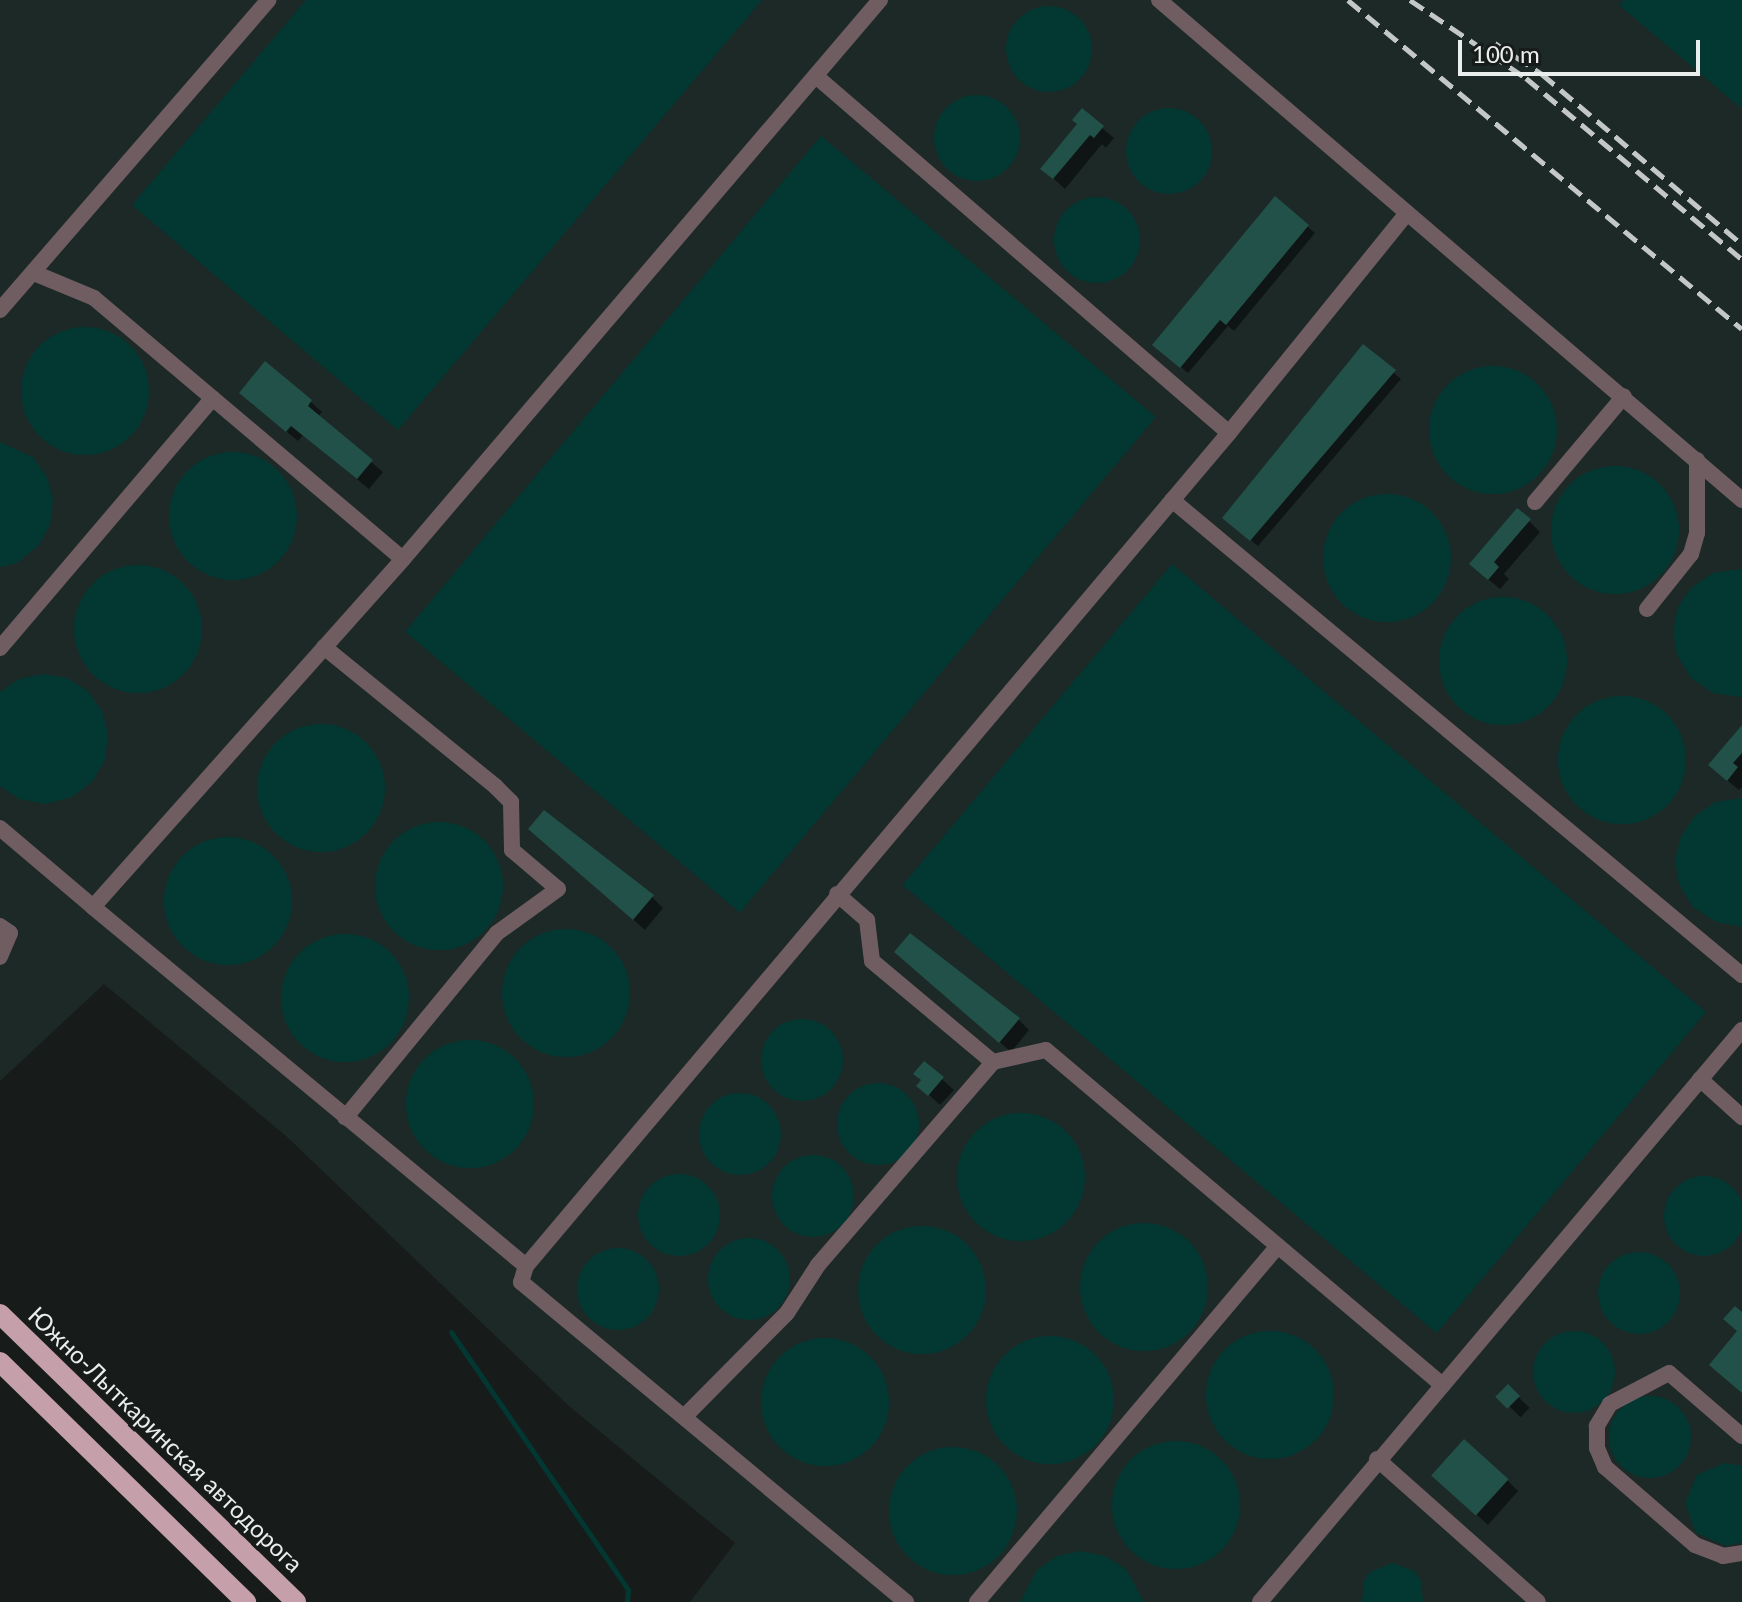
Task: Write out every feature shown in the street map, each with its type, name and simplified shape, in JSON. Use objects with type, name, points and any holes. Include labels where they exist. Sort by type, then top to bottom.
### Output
[{"type":"main road","name":"Южно-Лыткаринская автодорога","points":[[0,1314],[296,1602]]},
{"type":"main road","points":[[0,1362],[246,1602]]},
{"type":"lane","points":[[0,310],[269,0]]},
{"type":"lane","points":[[93,907],[403,559],[880,0]]},
{"type":"lane","points":[[1159,0],[1742,500]]},
{"type":"lane","points":[[817,77],[1229,433]]},
{"type":"lane","points":[[906,1602],[687,1414],[521,1282],[526,1266],[1229,433],[1407,213]]},
{"type":"lane","points":[[34,273],[94,298],[403,559]]},
{"type":"lane","points":[[1535,502],[1624,396]]},
{"type":"lane","points":[[0,648],[213,398]]},
{"type":"lane","points":[[1647,609],[1691,554],[1697,533],[1697,460]]},
{"type":"lane","points":[[1172,500],[1742,975]]},
{"type":"lane","points":[[324,647],[511,802],[512,850],[558,889],[497,933],[345,1118]]},
{"type":"lane","points":[[0,828],[526,1266]]},
{"type":"lane","points":[[837,894],[867,920],[872,961],[993,1062]]},
{"type":"lane","points":[[0,926],[10,933],[0,957]]},
{"type":"lane","points":[[1260,1602],[1440,1383],[1742,1030]]},
{"type":"lane","points":[[687,1414],[787,1313],[818,1265],[993,1062],[1046,1050],[1440,1383]]},
{"type":"lane","points":[[1700,1079],[1742,1117]]},
{"type":"lane","points":[[977,1602],[1278,1246]]},
{"type":"lane","points":[[1742,1436],[1669,1373],[1610,1404],[1597,1426],[1597,1448],[1605,1467],[1695,1545],[1723,1556],[1742,1553]]},
{"type":"lane","points":[[1377,1459],[1538,1602]]},
{"type":"shaded area","points":[[0,0],[1742,0],[1742,1602],[690,1602],[735,1543],[569,1406],[285,1135],[104,984],[0,1081]]},
{"type":"shaded area","points":[[306,0],[762,0],[398,430],[132,205]]},
{"type":"shaded area","points":[[1624,0],[1742,0],[1742,109],[1619,5]]},
{"type":"shaded area","points":[[1041,6],[1057,6],[1080,18],[1089,32],[1092,49],[1089,66],[1080,80],[1057,92],[1041,92],[1025,85],[1013,73],[1006,57],[1006,41],[1013,25],[1025,13]]},
{"type":"shaded area","points":[[969,95],[985,95],[1008,107],[1017,121],[1020,138],[1017,155],[1008,169],[985,181],[969,181],[953,174],[941,162],[934,146],[934,130],[941,114],[953,102]]},
{"type":"shaded area","points":[[1161,108],[1177,108],[1200,120],[1209,134],[1212,151],[1209,168],[1200,182],[1177,194],[1161,194],[1145,187],[1133,175],[1126,159],[1126,143],[1133,127],[1145,115]]},
{"type":"shaded area","points":[[821,136],[1156,417],[740,913],[405,632]]},
{"type":"shaded area","points":[[1089,197],[1105,197],[1128,209],[1137,223],[1140,240],[1137,257],[1128,271],[1105,283],[1089,283],[1073,276],[1061,264],[1054,248],[1054,232],[1061,216],[1073,204]]},
{"type":"shaded area","points":[[85,327],[109,332],[130,346],[144,367],[149,391],[144,415],[130,436],[109,450],[85,455],[61,450],[40,436],[26,415],[21,391],[26,367],[40,346],[61,332]]},
{"type":"shaded area","points":[[1493,366],[1517,371],[1538,385],[1552,406],[1557,430],[1552,454],[1538,475],[1517,489],[1493,494],[1469,489],[1448,475],[1434,454],[1429,430],[1434,406],[1448,385],[1469,371]]},
{"type":"shaded area","points":[[0,442],[33,457],[47,477],[53,500],[50,525],[38,546],[17,563],[0,567]]},
{"type":"shaded area","points":[[233,452],[257,457],[278,471],[292,492],[297,516],[292,540],[278,561],[257,575],[233,580],[209,575],[188,561],[174,540],[169,516],[174,492],[188,471],[209,457]]},
{"type":"shaded area","points":[[1615,466],[1639,471],[1660,485],[1674,506],[1679,530],[1674,554],[1660,575],[1639,589],[1615,594],[1591,589],[1570,575],[1556,554],[1551,530],[1556,506],[1570,485],[1591,471]]},
{"type":"shaded area","points":[[1387,494],[1411,499],[1432,513],[1446,534],[1451,558],[1446,582],[1432,603],[1411,617],[1387,622],[1363,617],[1342,603],[1328,582],[1323,558],[1328,534],[1342,513],[1363,499]]},
{"type":"shaded area","points":[[1172,564],[1706,1012],[1437,1333],[903,885]]},
{"type":"shaded area","points":[[138,565],[162,570],[183,584],[197,605],[202,629],[197,653],[183,674],[162,688],[138,693],[114,688],[93,674],[79,653],[74,629],[79,605],[93,584],[114,570]]},
{"type":"shaded area","points":[[1742,569],[1740,697],[1713,693],[1691,678],[1677,655],[1673,631],[1678,607],[1692,587],[1713,573]]},
{"type":"shaded area","points":[[1503,597],[1527,602],[1548,616],[1562,637],[1567,661],[1562,685],[1548,706],[1527,720],[1503,725],[1479,720],[1458,706],[1444,685],[1439,661],[1444,637],[1458,616],[1479,602]]},
{"type":"shaded area","points":[[43,674],[67,678],[88,691],[102,711],[108,735],[105,759],[93,781],[72,797],[46,804],[19,799],[0,786],[0,692],[19,679]]},
{"type":"shaded area","points":[[1622,696],[1646,701],[1667,715],[1681,736],[1686,760],[1681,784],[1667,805],[1646,819],[1622,824],[1598,819],[1577,805],[1563,784],[1558,760],[1563,736],[1577,715],[1598,701]]},
{"type":"shaded area","points":[[321,724],[345,729],[366,743],[380,764],[385,788],[380,812],[366,833],[345,847],[321,852],[297,847],[276,833],[262,812],[257,788],[262,764],[276,743],[297,729]]},
{"type":"shaded area","points":[[1742,798],[1742,927],[1716,922],[1693,907],[1679,884],[1675,860],[1681,836],[1695,816],[1715,802]]},
{"type":"shaded area","points":[[439,822],[463,827],[484,841],[498,862],[503,886],[498,910],[484,931],[463,945],[439,950],[415,945],[394,931],[380,910],[375,886],[380,862],[394,841],[415,827]]},
{"type":"shaded area","points":[[228,837],[252,842],[273,856],[287,877],[292,901],[287,925],[273,946],[252,960],[228,965],[204,960],[183,946],[169,925],[164,901],[169,877],[183,856],[204,842]]},
{"type":"shaded area","points":[[566,929],[590,934],[611,948],[625,969],[630,993],[625,1017],[611,1038],[590,1052],[566,1057],[542,1052],[521,1038],[507,1017],[502,993],[507,969],[521,948],[542,934]]},
{"type":"shaded area","points":[[345,934],[369,939],[390,953],[404,974],[409,998],[404,1022],[390,1043],[369,1057],[345,1062],[321,1057],[300,1043],[286,1022],[281,998],[286,974],[300,953],[321,939]]},
{"type":"shaded area","points":[[802,1019],[818,1022],[831,1031],[840,1044],[843,1060],[840,1076],[831,1089],[818,1098],[802,1101],[786,1098],[773,1089],[764,1076],[761,1060],[764,1044],[773,1031],[786,1022]]},
{"type":"shaded area","points":[[470,1040],[494,1045],[515,1059],[529,1080],[534,1104],[529,1128],[515,1149],[494,1163],[470,1168],[446,1163],[425,1149],[411,1128],[406,1104],[411,1080],[425,1059],[446,1045]]},
{"type":"shaded area","points":[[878,1083],[894,1086],[907,1095],[916,1108],[919,1124],[916,1140],[907,1153],[894,1162],[878,1165],[862,1162],[849,1153],[840,1140],[837,1124],[840,1108],[849,1095],[862,1086]]},
{"type":"shaded area","points":[[740,1093],[756,1096],[769,1105],[778,1118],[781,1134],[778,1150],[769,1163],[756,1172],[740,1175],[724,1172],[711,1163],[702,1150],[699,1134],[702,1118],[711,1105],[724,1096]]},
{"type":"shaded area","points":[[1021,1113],[1045,1118],[1066,1132],[1080,1153],[1085,1177],[1080,1201],[1066,1222],[1045,1236],[1021,1241],[997,1236],[976,1222],[962,1201],[957,1177],[962,1153],[976,1132],[997,1118]]},
{"type":"shaded area","points":[[813,1155],[829,1158],[842,1167],[851,1180],[854,1196],[851,1212],[842,1225],[829,1234],[813,1237],[797,1234],[784,1225],[775,1212],[772,1196],[775,1180],[784,1167],[797,1158]]},
{"type":"shaded area","points":[[679,1174],[695,1177],[708,1186],[717,1199],[720,1215],[717,1231],[708,1244],[695,1253],[679,1256],[663,1253],[650,1244],[641,1231],[638,1215],[641,1199],[650,1186],[663,1177]]},
{"type":"shaded area","points":[[1696,1176],[1712,1176],[1733,1187],[1744,1208],[1744,1224],[1733,1245],[1712,1256],[1696,1256],[1682,1250],[1670,1238],[1664,1224],[1664,1208],[1670,1194],[1682,1182]]},
{"type":"shaded area","points":[[1144,1223],[1168,1228],[1189,1242],[1203,1263],[1208,1287],[1203,1311],[1189,1332],[1168,1346],[1144,1351],[1120,1346],[1099,1332],[1085,1311],[1080,1287],[1085,1263],[1099,1242],[1120,1228]]},
{"type":"shaded area","points":[[922,1226],[946,1231],[967,1245],[981,1266],[986,1290],[981,1314],[967,1335],[946,1349],[922,1354],[898,1349],[877,1335],[863,1314],[858,1290],[863,1266],[877,1245],[898,1231]]},
{"type":"shaded area","points":[[749,1238],[765,1241],[778,1250],[787,1263],[790,1279],[787,1295],[778,1308],[765,1317],[749,1320],[733,1317],[720,1308],[711,1295],[708,1279],[711,1263],[720,1250],[733,1241]]},
{"type":"shaded area","points":[[618,1248],[634,1251],[647,1260],[656,1273],[659,1289],[656,1305],[647,1318],[634,1327],[618,1330],[602,1327],[589,1318],[580,1305],[577,1289],[580,1273],[589,1260],[602,1251]]},
{"type":"shaded area","points":[[1639,1252],[1655,1255],[1668,1264],[1677,1277],[1680,1293],[1677,1309],[1668,1322],[1655,1331],[1639,1334],[1623,1331],[1610,1322],[1601,1309],[1598,1293],[1601,1277],[1610,1264],[1623,1255]]},
{"type":"shaded area","points":[[1270,1331],[1294,1336],[1315,1350],[1329,1371],[1334,1395],[1329,1419],[1315,1440],[1294,1454],[1270,1459],[1246,1454],[1225,1440],[1211,1419],[1206,1395],[1211,1371],[1225,1350],[1246,1336]]},
{"type":"shaded area","points":[[1574,1331],[1590,1334],[1603,1343],[1612,1356],[1615,1372],[1612,1388],[1603,1401],[1590,1410],[1574,1413],[1558,1410],[1545,1401],[1536,1388],[1533,1372],[1536,1356],[1545,1343],[1558,1334]]},
{"type":"shaded area","points":[[1050,1336],[1074,1341],[1095,1355],[1109,1376],[1114,1400],[1109,1424],[1095,1445],[1074,1459],[1050,1464],[1026,1459],[1005,1445],[991,1424],[986,1400],[991,1376],[1005,1355],[1026,1341]]},
{"type":"shaded area","points":[[825,1338],[849,1343],[870,1357],[884,1378],[889,1402],[884,1426],[870,1447],[849,1461],[825,1466],[801,1461],[780,1447],[766,1426],[761,1402],[766,1378],[780,1357],[801,1343]]},
{"type":"shaded area","points":[[1650,1396],[1666,1399],[1679,1408],[1688,1421],[1691,1437],[1688,1453],[1679,1466],[1666,1475],[1650,1478],[1634,1475],[1621,1466],[1612,1453],[1609,1437],[1612,1421],[1621,1408],[1634,1399]]},
{"type":"shaded area","points":[[1176,1441],[1200,1446],[1221,1460],[1235,1481],[1240,1505],[1235,1529],[1221,1550],[1200,1564],[1176,1569],[1152,1564],[1131,1550],[1117,1529],[1112,1505],[1117,1481],[1131,1460],[1152,1446]]},
{"type":"shaded area","points":[[953,1447],[977,1452],[998,1466],[1012,1487],[1017,1511],[1012,1535],[998,1556],[977,1570],[953,1575],[929,1570],[908,1556],[894,1535],[889,1511],[894,1487],[908,1466],[929,1452]]},
{"type":"shaded area","points":[[1725,1463],[1742,1466],[1742,1542],[1727,1546],[1696,1533],[1685,1503],[1697,1475]]},
{"type":"shaded area","points":[[1081,1551],[1105,1556],[1126,1569],[1144,1602],[1020,1602],[1037,1570],[1057,1556]]},
{"type":"shaded area","points":[[1392,1563],[1414,1571],[1421,1581],[1423,1602],[1362,1602],[1364,1581],[1370,1572]]},
{"type":"building","points":[[1082,108],[1104,126],[1094,138],[1090,135],[1053,179],[1040,169],[1077,124],[1072,120]]},
{"type":"building","points":[[1275,196],[1309,225],[1226,325],[1220,320],[1180,368],[1152,345]]},
{"type":"building","points":[[1363,344],[1396,370],[1250,541],[1222,518]]},
{"type":"building","points":[[265,361],[312,400],[308,406],[373,460],[357,479],[291,426],[286,432],[239,393]]},
{"type":"building","points":[[1517,508],[1531,519],[1494,562],[1499,567],[1488,580],[1469,564]]},
{"type":"building","points":[[1742,725],[1742,753],[1733,763],[1738,767],[1727,781],[1708,765]]},
{"type":"building","points":[[544,810],[654,895],[633,920],[528,829]]},
{"type":"building","points":[[910,933],[1020,1018],[999,1043],[894,952]]},
{"type":"building","points":[[924,1061],[944,1077],[928,1096],[916,1086],[921,1080],[913,1074]]},
{"type":"building","points":[[1735,1306],[1742,1312],[1742,1393],[1709,1365],[1737,1331],[1723,1319]]},
{"type":"building","points":[[1508,1384],[1520,1396],[1507,1409],[1495,1397]]},
{"type":"building","points":[[1464,1439],[1509,1479],[1476,1516],[1431,1475]]},
{"type":"waterway","points":[[451,1332],[628,1590],[627,1602]]},
{"type":"railway","points":[[1348,0],[1742,329]]},
{"type":"railway","points":[[1410,0],[1526,78],[1742,259]]},
{"type":"railway","points":[[1495,43],[1542,74],[1742,244]]}]
